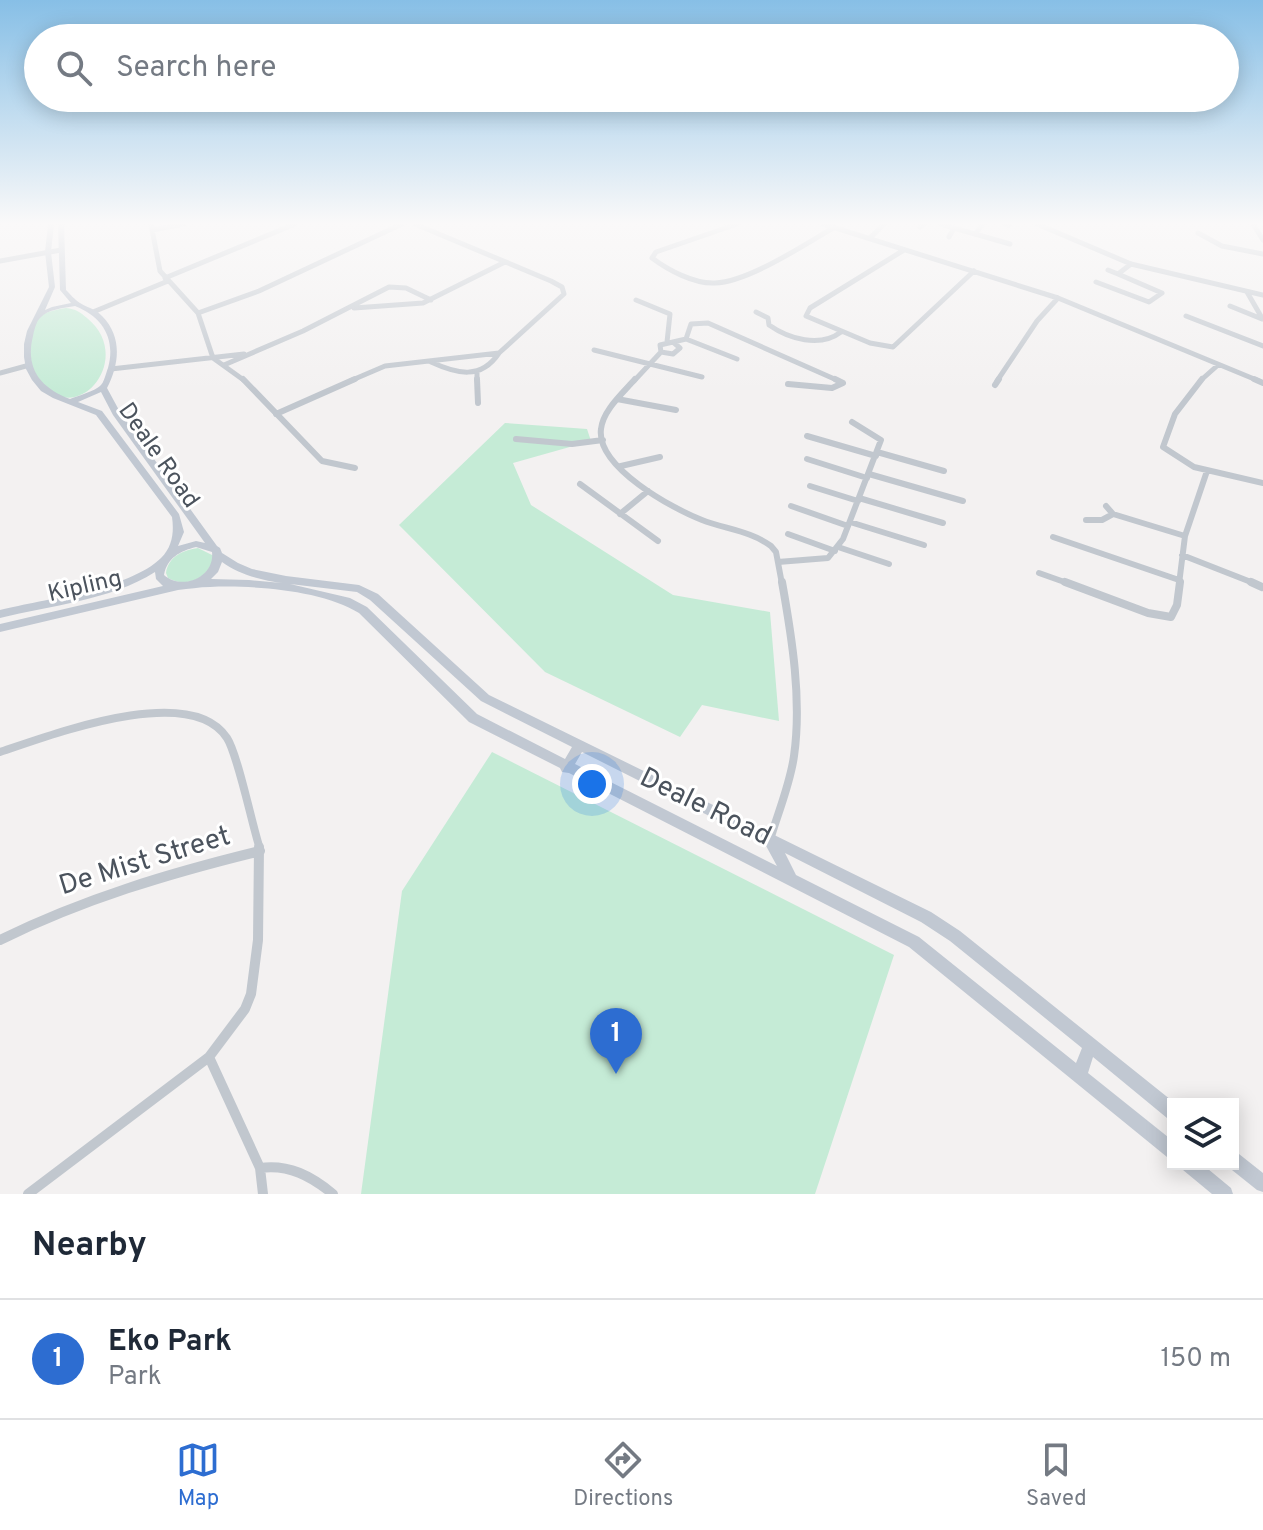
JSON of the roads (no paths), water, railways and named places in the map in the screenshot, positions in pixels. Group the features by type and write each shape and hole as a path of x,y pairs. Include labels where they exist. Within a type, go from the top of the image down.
{"street":[{"path":"0,373 26,366 27,341 52,287 51,280"},
{"path":"62,280 63,290 76,304 93,312 166,280 198,313 202,347 322,461 340,468 355,468"},
{"path":"198,313 283,280"},
{"path":"348,308 411,305 431,300 470,280"},
{"path":"429,362 454,372 477,373 489,368 499,353 556,304 565,290 543,280"},
{"path":"702,280 720,283 727,280"},
{"path":"857,280 805,313 816,322 880,346 896,346 965,280"},
{"path":"1001,280 1058,298 1263,383"},
{"path":"1096,282 1149,302 1162,293 1131,280"},
{"path":"1196,280 1263,295"},
{"path":"224,365 393,286 431,300"},
{"path":"1247,292 1263,319"},
{"path":"995,385 1037,321 1058,298"},
{"path":"636,300 670,314 670,342"},
{"path":"39,315 76,304"},
{"path":"1255,308 1230,306 1263,319"},
{"name":"Deale Road","path":"70,402 103,388 111,369 113,337 93,312"},
{"path":"756,312 768,318 769,325 775,329 823,343 831,342 841,332"},
{"path":"1186,316 1263,346"},
{"path":"686,339 691,324 708,323 843,383 832,388 788,384"},
{"path":"661,352 660,345 686,339 737,359"},
{"path":"670,342 679,346 679,351 661,352 617,399 601,426 603,440 621,466 648,491 692,516 758,538 772,546 778,562 794,688 795,738 788,780 770,840 758,857 740,855"},
{"path":"188,359 202,347"},
{"path":"594,350 648,366 702,377"},
{"path":"276,414 377,369 499,353"},
{"path":"111,369 212,355 250,354"},
{"path":"1218,365 1188,395 1162,441 1171,455 1207,471 1263,483"},
{"name":"Deale Road","path":"26,366 53,395 99,413 176,516 179,532 166,558"},
{"path":"477,373 478,403"},
{"name":"Deale Road","path":"103,388 116,413 216,551 242,570 359,589 374,597 469,687 579,746 926,917 955,936 1167,1107"},
{"path":"617,399 676,410"},
{"path":"778,562 821,560 837,549 877,454 880,437 852,422"},
{"path":"807,436 944,471"},
{"path":"516,439 572,444 603,440"},
{"path":"621,466 660,457"},
{"path":"807,459 963,501"},
{"path":"1039,573 1165,617 1175,613 1185,536 1207,471"},
{"path":"580,484 600,504 641,526 658,541"},
{"path":"810,486 943,523"},
{"path":"620,514 648,491"},
{"path":"791,506 924,545"},
{"path":"1106,506 1113,514 1185,536"},
{"path":"1086,520 1102,520 1113,514"},
{"path":"788,534 889,564"},
{"path":"1053,537 1179,580"},
{"name":"Kipling","path":"0,614 116,587 136,579 186,546 216,551"},
{"path":"166,558 159,576 162,582 183,586 208,576 216,551"},
{"path":"1182,555 1262,587"},
{"name":"Deale Road","path":"183,586 216,581 350,602 363,610 473,718 566,768 914,942 1167,1146"},
{"name":"Kipling","path":"0,628 183,586"},
{"path":"0,752 118,719 154,713 193,713 217,724 227,738 260,851 259,916 251,994 234,1028 209,1057 28,1194"},
{"path":"566,768 579,746"},
{"path":"770,840 785,872 797,882"},
{"name":"De Mist Street","path":"0,940 61,909 93,897 260,851"},
{"path":"1080,1075 1090,1045"},
{"path":"209,1057 260,1168 263,1194"},
{"path":"1239,1165 1263,1184"},
{"path":"260,1168 289,1168 310,1177 333,1194"},
{"path":"1196,1170 1225,1194"}],"place":[{"name":"Eko Park","path":"616,1074"}]}
